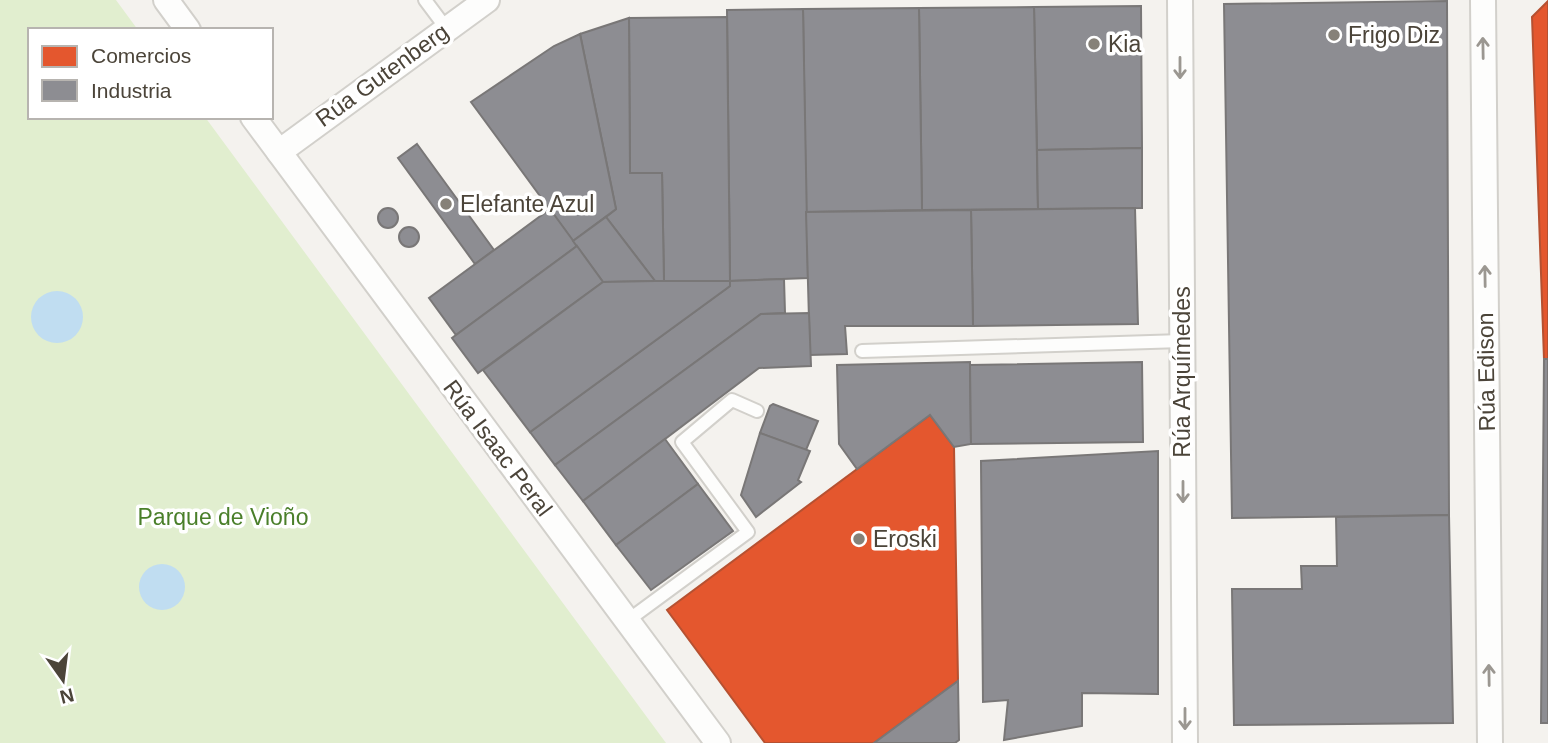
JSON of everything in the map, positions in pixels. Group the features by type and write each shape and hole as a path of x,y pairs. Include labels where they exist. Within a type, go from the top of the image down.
{"street":[{"path":"166,0 187,28"},
{"name":"Rúa Gutenberg","path":"279,152 487,0"},
{"name":"Rúa Arquímedes","path":"1180,0 1185,743"},
{"name":"Rúa Edison","path":"1483,0 1490,743"},
{"name":"Rúa Isaac Peral","path":"254,119 718,743"}],"lane":[{"path":"425,0 446,28"},
{"path":"862,351 1182,341"},
{"path":"627,621 748,532 682,442 732,400 757,411"}],"green space":[{"name":"Parque de Vioño","path":"0,0 116,0 137,28 28,28 28,119 206,119 666,743 0,743"}],"water":[{"path":"57,291 67,293 75,299 81,307 81,327 75,335 67,341 57,343 47,341 39,335 33,327 31,317 33,307 39,299 47,293"},
{"path":"162,564 178,571 185,587 178,603 162,610 146,603 139,587 146,571"}],"building: Comercios":[{"path":"1548,1 1548,359 1544,359 1532,17"},
{"name":"Eroski","path":"930,415 954,447 958,681 874,743 765,743 667,610"}],"building: Industria":[{"path":"1447,1 1449,515 1232,518 1224,4"},
{"path":"1141,6 1142,148 1037,150 1034,7"},
{"path":"1034,7 1038,209 922,210 919,8"},
{"path":"919,8 922,210 806,212 803,9"},
{"path":"803,9 808,278 730,281 727,10"},
{"path":"727,17 730,281 664,281 662,173 630,173 629,18"},
{"path":"629,18 630,173 662,173 664,281 655,281 606,217 616,209 580,34"},
{"path":"580,34 616,209 573,241 471,102 554,46"},
{"name":"Elefante Azul","path":"417,144 494,250 475,264 398,158"},
{"path":"1142,148 1142,208 1038,209 1037,150"},
{"path":"388,208 395,211 398,218 395,225 388,228 381,225 378,218 381,211"},
{"path":"1135,208 1138,324 973,326 971,210"},
{"path":"550,209 577,246 456,335 429,298"},
{"path":"971,210 973,326 845,326 847,354 810,355 806,212"},
{"path":"606,217 655,281 603,282 573,241"},
{"path":"409,227 416,230 419,237 416,244 409,247 402,244 399,237 402,230"},
{"path":"577,246 603,282 478,373 452,338"},
{"path":"784,279 785,313 761,314 555,465 530,432 730,286 730,281"},
{"path":"730,281 730,286 530,432 483,370 603,282"},
{"path":"809,313 811,366 759,368 583,501 555,465 761,314"},
{"path":"1544,359 1548,359 1548,723 1541,723"},
{"path":"970,362 971,444 954,447 930,415 857,469 839,444 837,365"},
{"path":"1142,362 1143,442 971,444 970,365"},
{"path":"773,404 818,421 806,450 760,433"},
{"path":"760,433 810,451 798,480 801,482 756,517 741,495"},
{"path":"665,439 698,484 616,545 583,501"},
{"path":"1158,451 1158,694 1082,693 1082,726 1004,740 1008,700 983,702 981,461"},
{"path":"698,484 733,531 651,590 616,545"},
{"path":"1449,515 1453,723 1234,725 1232,589 1302,589 1301,566 1337,566 1336,517"},
{"path":"958,681 959,740 955,743 874,743"}],"place":[{"name":"Frigo Diz","path":"1334,35"},
{"name":"Kia","path":"1094,44"},
{"name":"Elefante Azul","path":"446,204"},
{"name":"Eroski","path":"859,539"}]}
